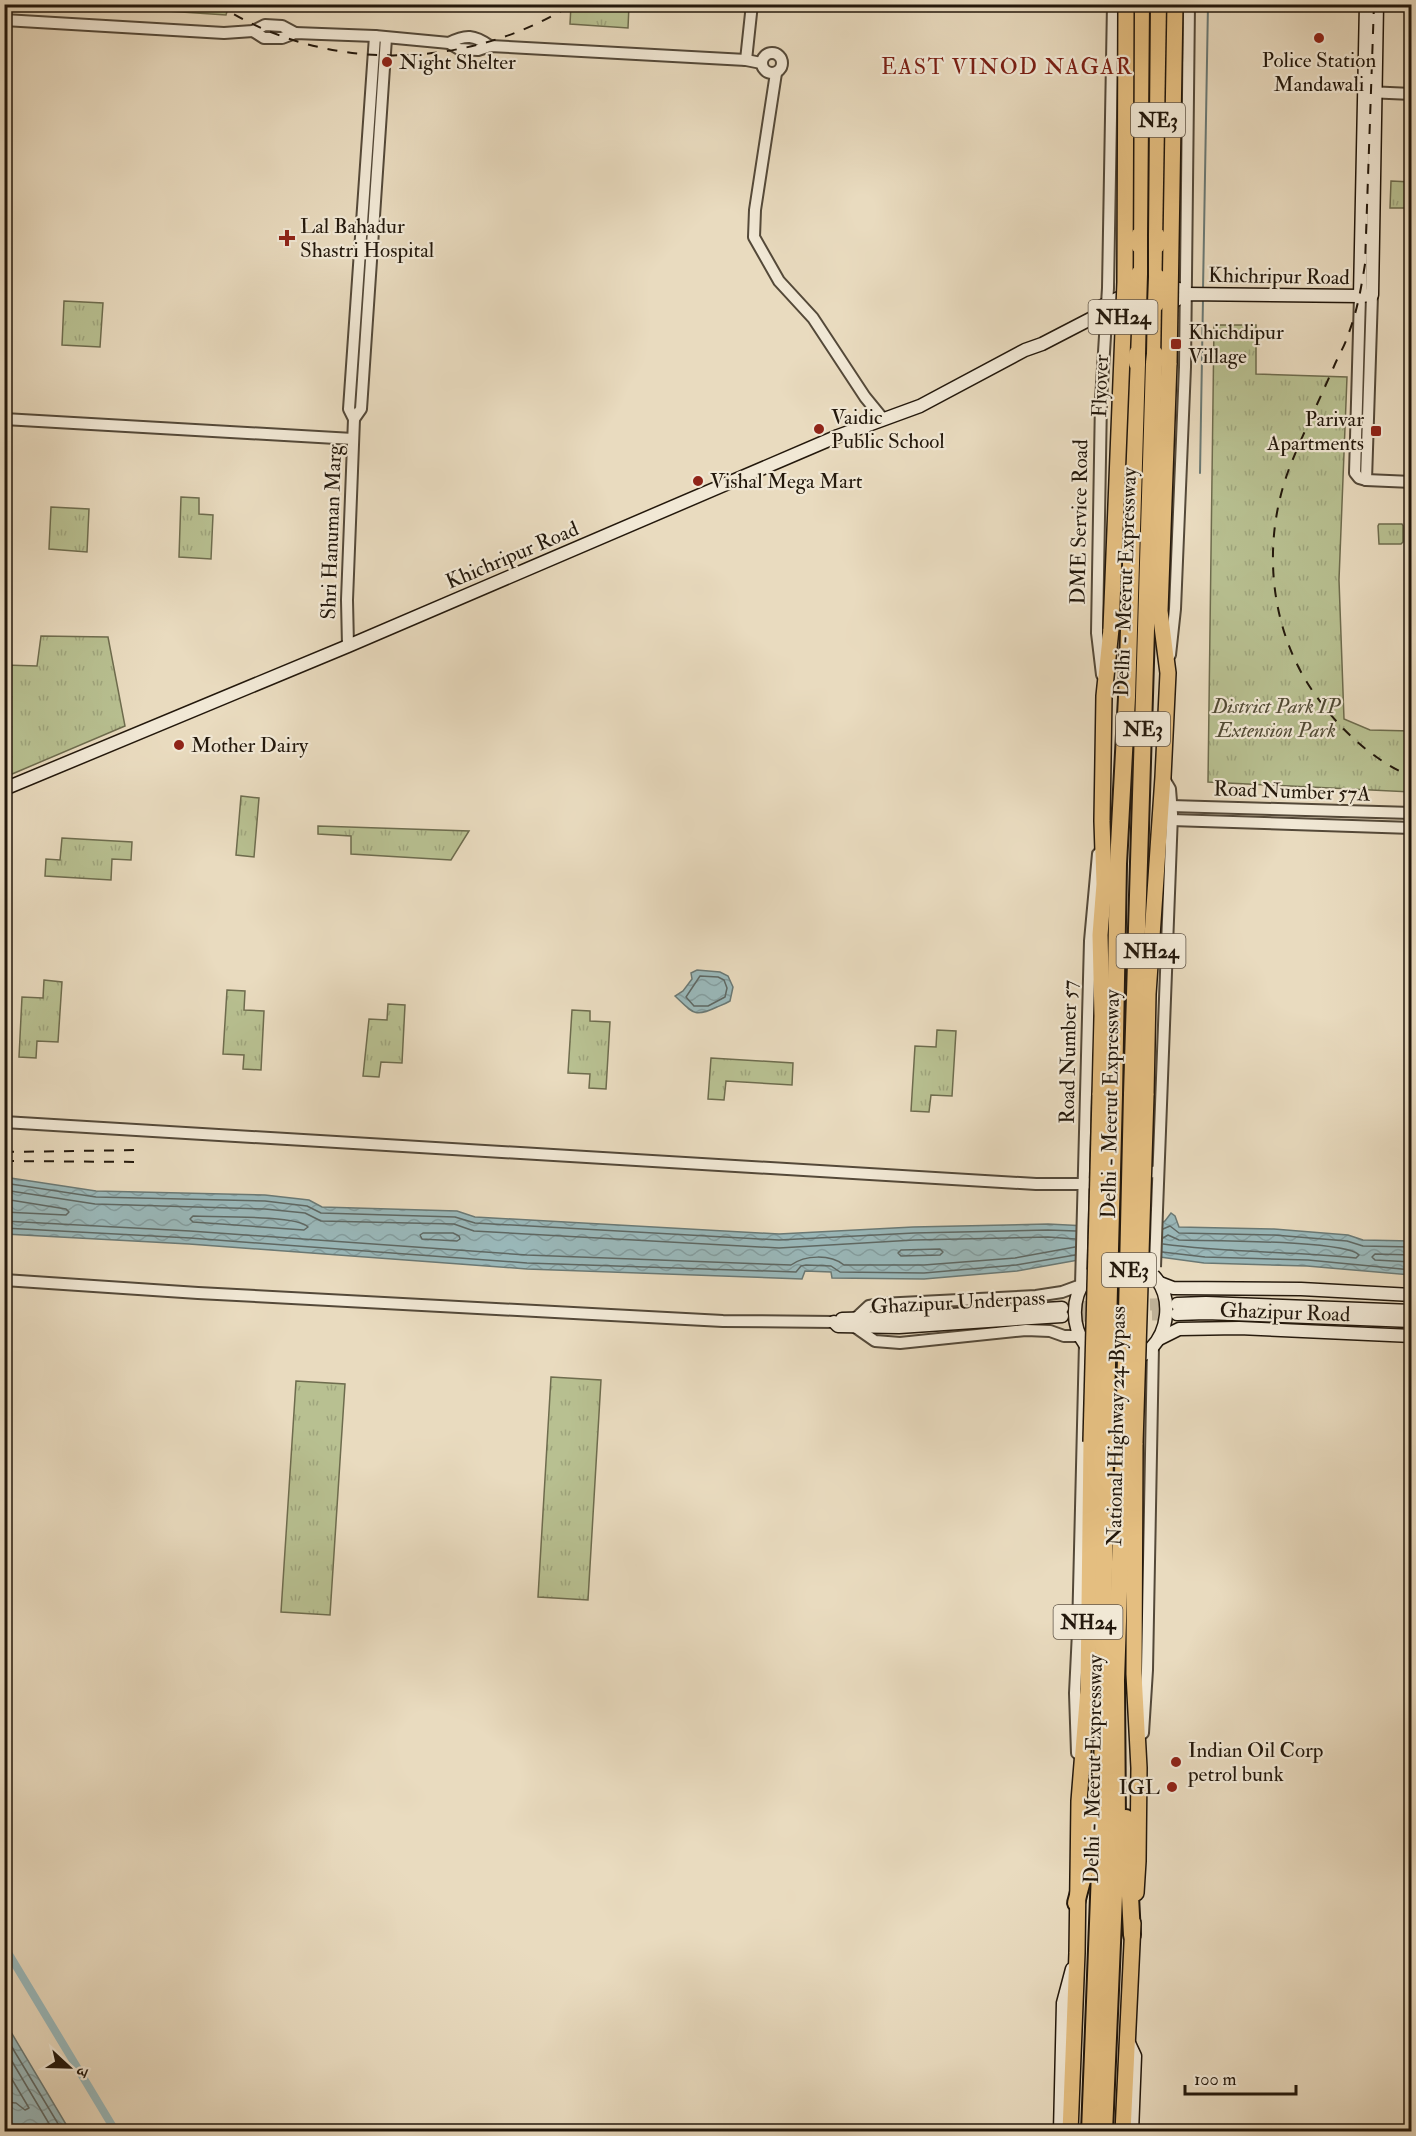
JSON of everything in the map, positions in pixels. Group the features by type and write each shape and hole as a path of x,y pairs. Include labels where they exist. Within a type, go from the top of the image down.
{"highway":[{"name":"Flyover","path":"1107,1095 1101,1016 1100,935 1104,884 1102,821 1104,696 1111,629 1125,282 1126,4"},
{"name":"Delhi - Meerut Expressway","path":"1104,2132 1117,1825 1098,1442 1107,1095 1127,697 1139,274 1141,4"},
{"name":"Delhi - Meerut Expressway","path":"1090,2132 1109,1681 1129,1444 1157,277 1159,4"},
{"name":"NH24","path":"1168,673 1160,611 1172,306 1175,4"},
{"path":"1163,777 1168,673"},
{"name":"NH24","path":"1139,1095 1163,777"},
{"name":"National Highway 24 Bypass","path":"1076,1903 1079,1801 1088,1689 1098,1442"},
{"name":"National Highway 24 Bypass","path":"1123,2132 1132,1935 1138,1861 1139,1768 1134,1674 1129,1444"},
{"path":"1070,2132 1077,1953 1076,1903 1087,1862 1109,1681"},
{"path":"1109,1681 1132,1935"}],"main road":[{"path":"1366,4 1370,93"},
{"path":"1366,296 1370,93 1377,4"},
{"name":"Khichripur Road","path":"4,789 348,646 838,436 920,406 1030,348 1042,345 1107,308 1176,300 1186,294 1366,296"},
{"path":"1111,1262 1140,1264 1157,1275 1164,1295 1166,1317 1156,1342 1136,1358 1116,1362 1097,1356 1088,1350 1076,1326 1075,1310 1081,1285 1093,1270 1111,1262"},
{"name":"Ghazipur Road","path":"1157,1275 1173,1288 1301,1289 1412,1295"},
{"path":"1412,1311 1206,1303 1177,1309 1206,1313 1412,1322"},
{"name":"Ghazipur Underpass","path":"834,1322 838,1326 855,1323 899,1327 1062,1312"},
{"name":"Ghazipur Road","path":"1156,1342 1179,1329 1239,1328 1412,1336"},
{"path":"1060,2132 1063,2003 1077,1953"},
{"path":"1127,2039 1135,2056 1132,2132"}],"street":[{"path":"746,60 752,4"},
{"name":"DME Service Road","path":"1104,696 1097,633 1103,366 1109,236 1113,4"},
{"path":"1168,673 1175,609 1185,367 1189,4"},
{"path":"4,20 224,33 253,31 265,25 282,26 295,33 449,43 460,37 477,37 490,45 746,60 761,63"},
{"name":"Shri Hanuman Marg","path":"348,646 347,600 354,419 349,409 380,37"},
{"path":"776,73 768,73 762,68 761,63 764,56 776,54 782,63 776,73 755,210 754,237 779,281 813,318 865,397 884,419"},
{"path":"1370,93 1412,94"},
{"path":"1109,236 1119,240 1177,241 1186,237"},
{"path":"1366,296 1354,466 1357,476 1365,480 1412,482"},
{"path":"1103,366 1116,358 1127,358 1175,359 1185,367"},
{"path":"4,419 353,440"},
{"path":"1157,1275 1156,1210 1171,820 1170,789 1163,777"},
{"name":"Road Number 57A","path":"1171,806 1412,813"},
{"name":"Road Number 57A","path":"1171,820 1412,828"},
{"name":"Road Number 57","path":"1081,1285 1090,941 1102,821"},
{"path":"4,1122 1035,1184 1084,1184 1158,1171"},
{"path":"4,1280 723,1321 834,1322"},
{"path":"1079,1801 1075,1693 1083,1340 1050,1331 1026,1330 900,1343 875,1341 855,1323 869,1306 1036,1296 1062,1292 1081,1285"},
{"path":"1139,1768 1147,1670 1156,1342"}],"green space":[{"path":"106,4 229,5 226,15 106,7"},
{"path":"571,5 629,5 628,28 570,24"},
{"path":"1391,181 1411,182 1411,208 1390,208"},
{"path":"64,301 103,303 100,347 62,345"},
{"name":"District Park IP Extension Park","path":"1214,325 1256,325 1256,374 1347,377 1339,580 1344,719 1370,730 1411,731 1411,792 1208,782"},
{"path":"181,497 199,498 199,514 213,515 211,559 179,557"},
{"path":"51,507 89,509 87,552 49,549"},
{"path":"1379,524 1402,524 1403,542 1401,544 1379,544"},
{"path":"41,636 108,637 125,726 5,777 5,665 37,666"},
{"path":"241,796 259,798 254,857 236,855"},
{"path":"318,826 469,831 451,860 351,854 351,836 318,834"},
{"path":"62,838 132,842 131,860 112,859 111,880 45,876 46,859 60,860"},
{"path":"44,980 62,982 58,1042 37,1041 36,1058 19,1057 22,997 43,998"},
{"path":"227,990 245,991 244,1010 264,1011 261,1070 243,1069 244,1055 223,1054"},
{"path":"388,1004 405,1005 402,1063 381,1062 379,1077 363,1076 369,1019 387,1020"},
{"path":"572,1010 590,1011 590,1021 610,1022 606,1089 589,1088 590,1074 568,1073"},
{"path":"937,1030 956,1031 952,1096 931,1095 929,1112 911,1111 915,1046 936,1047"},
{"path":"711,1058 793,1063 792,1085 726,1081 724,1100 708,1099"},
{"path":"551,1377 601,1380 588,1600 538,1597"},
{"path":"296,1381 345,1384 330,1615 281,1612"}],"water":[{"path":"697,970 720,972 728,976 733,987 730,1001 698,1013 690,1010 675,996 683,991 692,979 691,973"},
{"path":"4,1177 96,1191 265,1195 309,1200 322,1207 457,1211 475,1217 779,1234 913,1227 1048,1224 1154,1227 1165,1221 1171,1213 1175,1216 1179,1227 1274,1229 1348,1235 1363,1240 1411,1241 1411,1275 1307,1266 1204,1263 1123,1252 1017,1271 924,1279 832,1278 831,1272 805,1271 802,1279 527,1269 189,1244 5,1234"},
{"path":"4,2022 70,2131 11,2131 5,2120"}],"waterway":[{"path":"1203,290 1208,4"},
{"path":"1200,473 1203,299"},
{"path":"4,1946 116,2132"}],"tunnel":[{"path":"1132,1305 1175,1304"},
{"path":"1062,1308 1103,1306"},
{"path":"1062,1316 1175,1314"}],"railway":[{"path":"217,4 259,27 303,43 348,52 395,55 442,52 487,42 531,26 573,4"},
{"path":"1374,4 1365,264 1362,282 1347,339 1294,456 1281,495 1275,523 1274,578 1284,633 1308,684 1340,726 1366,750 1412,777"},
{"path":"4,1152 142,1150"},
{"path":"4,1161 143,1162"}],"place":[{"name":"Police Station Mandawali","path":"1319,38"},
{"name":"Night Shelter","path":"387,62"},
{"name":"Lal Bahadur Shastri Hospital","path":"287,238"},
{"name":"Khichdipur Village","path":"1176,344"},
{"name":"Vaidic Public School","path":"819,429"},
{"name":"Parivar Apartments","path":"1376,431"},
{"name":"Vishal Mega Mart","path":"698,481"},
{"name":"Mother Dairy","path":"179,745"},
{"name":"Indian Oil Corp petrol bunk","path":"1176,1762"},
{"name":"IGL","path":"1172,1787"}],"district":[{"name":"EAST VINOD NAGAR","path":"1007,66"}]}
